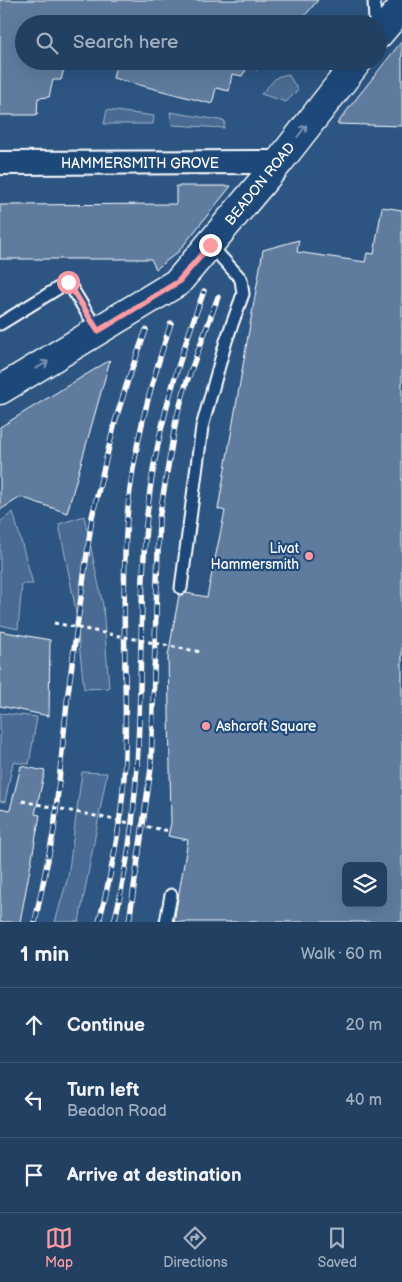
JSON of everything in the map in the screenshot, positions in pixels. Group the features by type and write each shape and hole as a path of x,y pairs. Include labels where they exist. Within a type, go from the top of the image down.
{"main road":[{"path":"387,24 402,7"},
{"name":"BEADON ROAD","path":"0,390 178,282 279,162 351,70"}],"street":[{"name":"HAMMERSMITH GROVE","path":"0,163 279,162"}],"lane":[{"path":"374,0 375,15"},
{"path":"180,588 202,427 226,341 243,294 241,279 210,245"},
{"path":"0,324 68,282 98,331"},
{"path":"166,922 171,895"}],"path":[{"path":"54,623 200,652"},
{"path":"22,802 169,831"}],"shaded area":[{"path":"288,74 298,90 286,102 261,94 277,77"},
{"path":"107,110 154,116 153,124 104,124"},
{"path":"170,112 225,121 224,128 172,125"},
{"path":"13,512 33,584 22,584 18,629 0,625 0,522"},
{"path":"84,516 103,605 109,688 84,689 75,606 59,524"},
{"path":"0,713 37,717 29,764 13,762 5,802 0,801"},
{"path":"82,772 107,773 79,922 55,922 68,877"}],"building":[{"path":"0,0 318,0 306,15 15,15 15,70 64,70 61,80 53,80 49,97 38,98 37,115 0,115"},
{"path":"402,41 402,126 337,124 379,70 387,70 387,60"},
{"path":"115,70 246,70 242,76 232,74 229,91 216,88 212,104 113,78"},
{"path":"176,186 231,186 178,252 156,269 151,259 0,259 0,205 176,204"},
{"name":"Livat Hammersmith","path":"382,207 402,210 402,922 174,922 188,840 168,836 171,823 168,656 179,595 186,593 207,597 225,511 218,509 263,250 299,240 297,252 365,262 367,253 374,254"},
{"path":"110,360 67,513 21,497 0,510 0,427"},
{"path":"0,631 50,640 49,716 0,706"},
{"path":"21,766 45,771 35,814 40,815 20,922 0,922 0,808 10,810"}],"railway":[{"path":"114,922 120,898 133,818 139,735 143,568 149,495 167,407 204,291"},
{"path":"129,922 151,768 159,519 176,420 186,384 218,297"},
{"path":"99,922 117,839 124,775 124,578 129,494 143,420 171,323"},
{"path":"35,922 54,830 68,693 92,517 115,422 146,330"}],"place":[{"name":"Livat Hammersmith","path":"309,556"},
{"name":"Ashcroft Square","path":"206,726"}],"route":[{"path":"68,282 98,331 178,282 210,245"}]}
